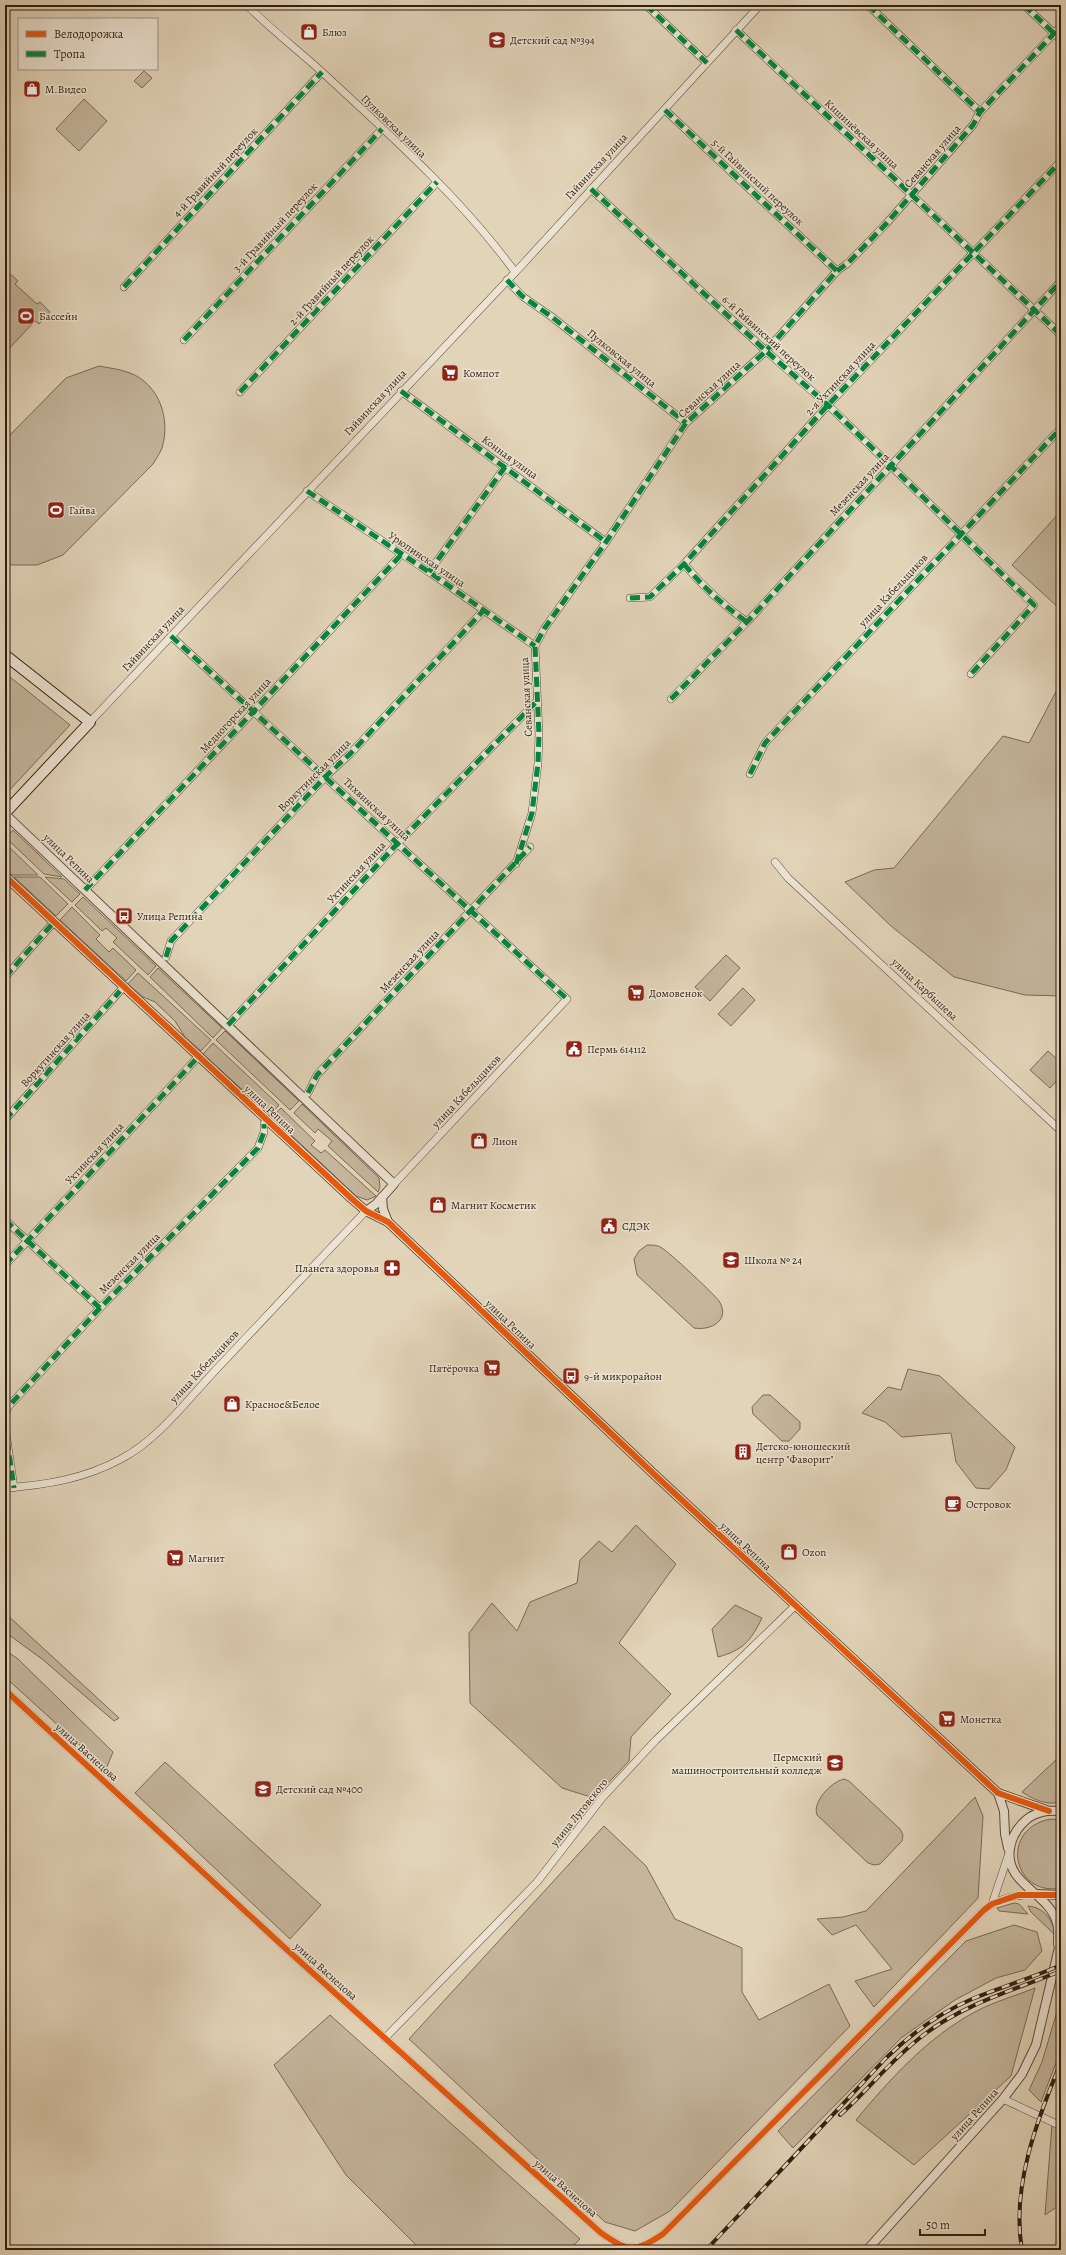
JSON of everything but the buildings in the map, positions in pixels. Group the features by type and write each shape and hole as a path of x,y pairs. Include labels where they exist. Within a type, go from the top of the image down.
{"main road":[{"path":"5,655 90,722"},
{"name":"Гайвинская улица","path":"5,814 90,722"}],"street":[{"name":"Пулковская улица","path":"248,5 322,72 438,182 493,242 515,272"},
{"path":"646,5 707,63"},
{"name":"Гайвинская улица","path":"90,722 515,272 760,5"},
{"path":"868,5 980,112"},
{"path":"1024,5 1061,40"},
{"name":"Севанская улица","path":"516,864 532,813 535,791 539,734 534,646 544,629 606,542 686,423 766,351 837,271 848,263 912,195 973,125 980,112 1061,26"},
{"name":"Кишинёвская улица","path":"736,30 1061,335"},
{"name":"4-й Гравийный переулок","path":"124,287 322,72"},
{"name":"5-й Гайвинский переулок","path":"665,110 837,271"},
{"name":"3-й Гравийный переулок","path":"184,340 382,129"},
{"name":"2-я Ухтинская улица","path":"630,598 650,597 684,564 828,405 1061,161"},
{"name":"2-й Гравийный переулок","path":"240,392 438,182"},
{"name":"6-й Гайвинский переулок","path":"591,189 766,351 828,405 1034,605 971,674"},
{"name":"Пулковская улица","path":"507,280 522,296 552,316 686,423"},
{"name":"Мезенская улица","path":"671,699 747,622 1061,281"},
{"name":"Конная улица","path":"401,391 606,542"},
{"name":"улица Кабельщиков","path":"750,774 765,744 961,533 1061,428"},
{"path":"429,572 505,467"},
{"name":"Урюпинская улица","path":"307,491 401,555 429,572 534,646"},
{"name":"Медногорская улица","path":"85,890 401,555"},
{"path":"684,564 702,586 725,607 747,622"},
{"name":"Воркутинская улица","path":"166,957 171,941 326,776 350,754 482,610"},
{"name":"Тихвинская улица","path":"171,636 326,776 471,912 567,999"},
{"name":"Ухтинская улица","path":"228,1025 398,843 536,702"},
{"name":"улица Репина","path":"5,814 394,1184"},
{"name":"Мезенская улица","path":"308,1093 317,1075 516,864 530,847"},
{"name":"улица Карбышева","path":"775,862 788,878 1061,1131"},
{"name":"улица Репина","path":"5,876 366,1210 388,1222 657,1477 998,1793"},
{"path":"5,977 54,922"},
{"name":"Воркутинская улица","path":"5,1120 120,991"},
{"name":"улица Кабельщиков","path":"5,1488 46,1485 85,1474 122,1459 142,1445 191,1397 366,1210 382,1197 567,999"},
{"name":"Ухтинская улица","path":"5,1265 199,1056"},
{"name":"Мезенская улица","path":"5,1416 8,1407 100,1308 258,1148 264,1132 264,1124"},
{"path":"382,1197 383,1209 388,1222"},
{"path":"5,1220 100,1308"},
{"path":"5,1426 14,1488"},
{"name":"улица Луговского","path":"385,2038 537,1882 602,1798 656,1740 796,1605"},
{"name":"улица Васнецова","path":"5,1690 285,1948 600,2233 622,2247 643,2247 663,2234 869,2024 992,1904"},
{"path":"998,1793 1057,1811"},
{"path":"998,1793 1004,1811 1005,1834 1012,1868 1019,1880 1037,1894 1058,1923 1058,1948"},
{"path":"992,1904 1009,1853 1012,1839 1018,1827 1029,1817 1057,1811"},
{"path":"992,1904 1018,1895 1061,1895"},
{"path":"1058,1948 1061,1939"},
{"name":"улица Репина","path":"867,2250 1003,2100 1022,2074 1036,2045 1058,1948"},
{"path":"1003,2100 1061,2126"}],"shaded area":[{"path":"144,71 152,78 142,88 134,81"},
{"path":"84,99 107,121 79,151 56,129"},
{"name":"Бассейн","path":"8,272 18,281 15,284 37,304 40,302 50,312 39,324 35,321 5,353 5,275"},
{"name":"Гайва","path":"99,366 130,373 140,378 155,394 160,404 165,426 162,448 153,464 63,555 37,565 11,565 5,561 5,440 66,378"},
{"path":"1061,511 1061,610 1012,565"},
{"path":"5,673 70,725 5,795"},
{"path":"1061,682 1061,996 1025,995 954,977 891,926 845,882 874,870 894,868 1003,736 1029,743"},
{"path":"13,830 62,877 44,874 6,838"},
{"path":"5,843 38,875 12,875 5,868"},
{"path":"14,877 40,877 68,904 56,916"},
{"path":"45,877 64,879 80,894 72,902"},
{"path":"83,897 156,966 148,975 113,942 117,938 106,928 102,931 75,905"},
{"path":"72,907 100,935 96,939 109,952 113,948 136,970 126,981 60,920"},
{"path":"726,955 740,968 710,1001 695,987"},
{"path":"158,968 222,1028 213,1038 150,977"},
{"path":"138,973 211,1040 201,1051 185,1037 175,1021 155,1002 143,997 128,984"},
{"path":"743,988 755,1000 731,1026 718,1014"},
{"path":"225,1031 299,1101 290,1110 216,1040"},
{"path":"213,1043 279,1105 270,1115 203,1054"},
{"path":"1048,1051 1061,1063 1061,1076 1050,1088 1030,1070"},
{"path":"302,1104 379,1178 380,1187 378,1192 328,1146 332,1141 318,1129 315,1133 294,1113"},
{"path":"281,1108 315,1141 311,1145 321,1153 325,1150 376,1196 367,1200 356,1196 272,1117"},
{"path":"647,1245 659,1246 666,1251 719,1301 723,1314 717,1323 707,1328 694,1328 637,1275 634,1259 639,1251"},
{"path":"908,1369 940,1376 1015,1447 1006,1470 989,1489 976,1488 956,1462 951,1433 902,1437 885,1422 862,1413 888,1387 901,1390"},
{"path":"763,1395 770,1395 800,1422 800,1429 789,1441 782,1441 753,1414 752,1407"},
{"path":"636,1525 676,1564 619,1643 671,1694 631,1737 629,1761 594,1798 562,1788 470,1703 469,1633 492,1603 517,1631 530,1602 577,1583 580,1560 599,1541 612,1552"},
{"path":"735,1605 762,1618 754,1633 745,1644 734,1651 718,1657 712,1629"},
{"path":"5,1613 119,1718 114,1721 42,1659 5,1632"},
{"path":"5,1650 18,1659 113,1752 106,1769 5,1677"},
{"path":"1061,1755 1061,1801 1056,1803 1046,1803 1036,1800 1022,1792"},
{"path":"165,1762 321,1905 290,1939 135,1793"},
{"path":"844,1779 849,1781 900,1829 903,1835 902,1841 880,1864 874,1865 868,1863 817,1815 817,1804 824,1793 828,1788"},
{"path":"975,1797 983,1816 978,1898 874,2007 855,1981 892,1969 856,1925 832,1935 817,1919 843,1917 866,1911"},
{"path":"1051,1819 1061,1820 1061,1888 1044,1888 1031,1882 1023,1872 1018,1860 1018,1847 1024,1835 1034,1825"},
{"path":"604,1826 646,1866 675,1919 742,1948 742,1992 759,2020 829,1984 850,2026 670,2211 635,2231 605,2222 409,2039"},
{"path":"1014,1903 1019,1904 1028,1914 999,1911 997,1908"},
{"path":"1028,1906 1038,1909 1047,1915 1054,1929 1055,1935 1031,1912"},
{"path":"1014,1925 1037,1932 1042,1951 1025,1970 996,1978 955,2000 901,2038 793,2148 778,2131 966,1941"},
{"path":"1035,1988 1011,2076 914,2165 856,2120 896,2075 942,2033 982,2008"},
{"path":"1061,1998 1061,2050 1041,2102 1029,2090 1042,2062"},
{"path":"330,2015 580,2239 569,2250 421,2250 346,2175 274,2065"},
{"path":"1052,2124 1061,2128 1061,2204 1045,2215"}],"railway":[{"path":"706,2250 886,2058 905,2041 937,2017 972,1999 1061,1965"},
{"path":"840,2115 900,2055 921,2037 937,2026 953,2016 988,1999 1061,1971"},
{"path":"1022,2250 1020,2202 1023,2178 1035,2130 1061,2062"}],"marked path":[{"path":"646,5 707,63"},
{"path":"868,5 980,112"},
{"path":"1024,5 1061,40"},
{"path":"516,864 532,813 538,763 539,734 535,646 544,629 606,542 686,423 766,351 837,271 848,263 885,225 973,125 980,112 1061,26"},
{"path":"736,30 1061,335"},
{"path":"124,287 322,72"},
{"path":"665,110 837,271"},
{"path":"184,340 382,129"},
{"path":"630,598 650,597 684,564 828,405 1061,161"},
{"path":"240,392 437,182"},
{"path":"591,189 766,351 828,405 1034,605 971,674"},
{"path":"507,280 522,296 552,317 686,423"},
{"path":"671,699 747,622 1061,281"},
{"path":"401,391 606,542"},
{"path":"750,774 765,743 1061,428"},
{"path":"429,572 505,467"},
{"path":"307,491 429,572 535,646"},
{"path":"85,890 401,555"},
{"path":"684,564 714,595 747,622"},
{"path":"166,957 171,941 326,776 350,754 483,611"},
{"path":"171,636 567,999"},
{"path":"228,1025 398,843 536,702"},
{"path":"308,1093 317,1075 530,847"},
{"path":"5,977 54,922"},
{"path":"5,1120 120,991"},
{"path":"5,1265 199,1056"},
{"path":"5,1416 8,1407 100,1308 258,1148 264,1132 264,1124"},
{"path":"5,1220 100,1308"},
{"path":"5,1426 14,1488"}],"cycle path":[{"path":"5,876 352,1199 366,1211 388,1222 657,1477 998,1793 1049,1811"},
{"path":"5,1690 285,1948 601,2233 625,2247 632,2248 645,2245 663,2234 984,1910 992,1904 1018,1895 1061,1895"}],"place":[{"name":"Блюз","path":"309,32"},
{"name":"Детский сад №394","path":"497,40"},
{"name":"М.Видео","path":"32,89"},
{"name":"Бассейн","path":"26,316"},
{"name":"Компот","path":"450,373"},
{"name":"Гайва","path":"56,510"},
{"name":"Улица Репина","path":"124,916"},
{"name":"Домовенок","path":"636,993"},
{"name":"Пермь 614112","path":"574,1049"},
{"name":"Лион","path":"479,1141"},
{"name":"Магнит Косметик","path":"438,1205"},
{"name":"СДЭК","path":"609,1226"},
{"name":"Школа № 24","path":"731,1260"},
{"name":"Планета здоровья","path":"392,1268"},
{"name":"Пятёрочка","path":"492,1368"},
{"name":"9-й микрорайон","path":"571,1376"},
{"name":"Красное&Белое","path":"232,1404"},
{"name":"Детско-юношеский центр \"Фаворит\"","path":"743,1452"},
{"name":"Островок","path":"953,1504"},
{"name":"Ozon","path":"789,1552"},
{"name":"Магнит","path":"175,1558"},
{"name":"Монетка","path":"947,1719"},
{"name":"Пермский машиностроительный колледж","path":"835,1763"},
{"name":"Детский сад №400","path":"263,1789"}]}
